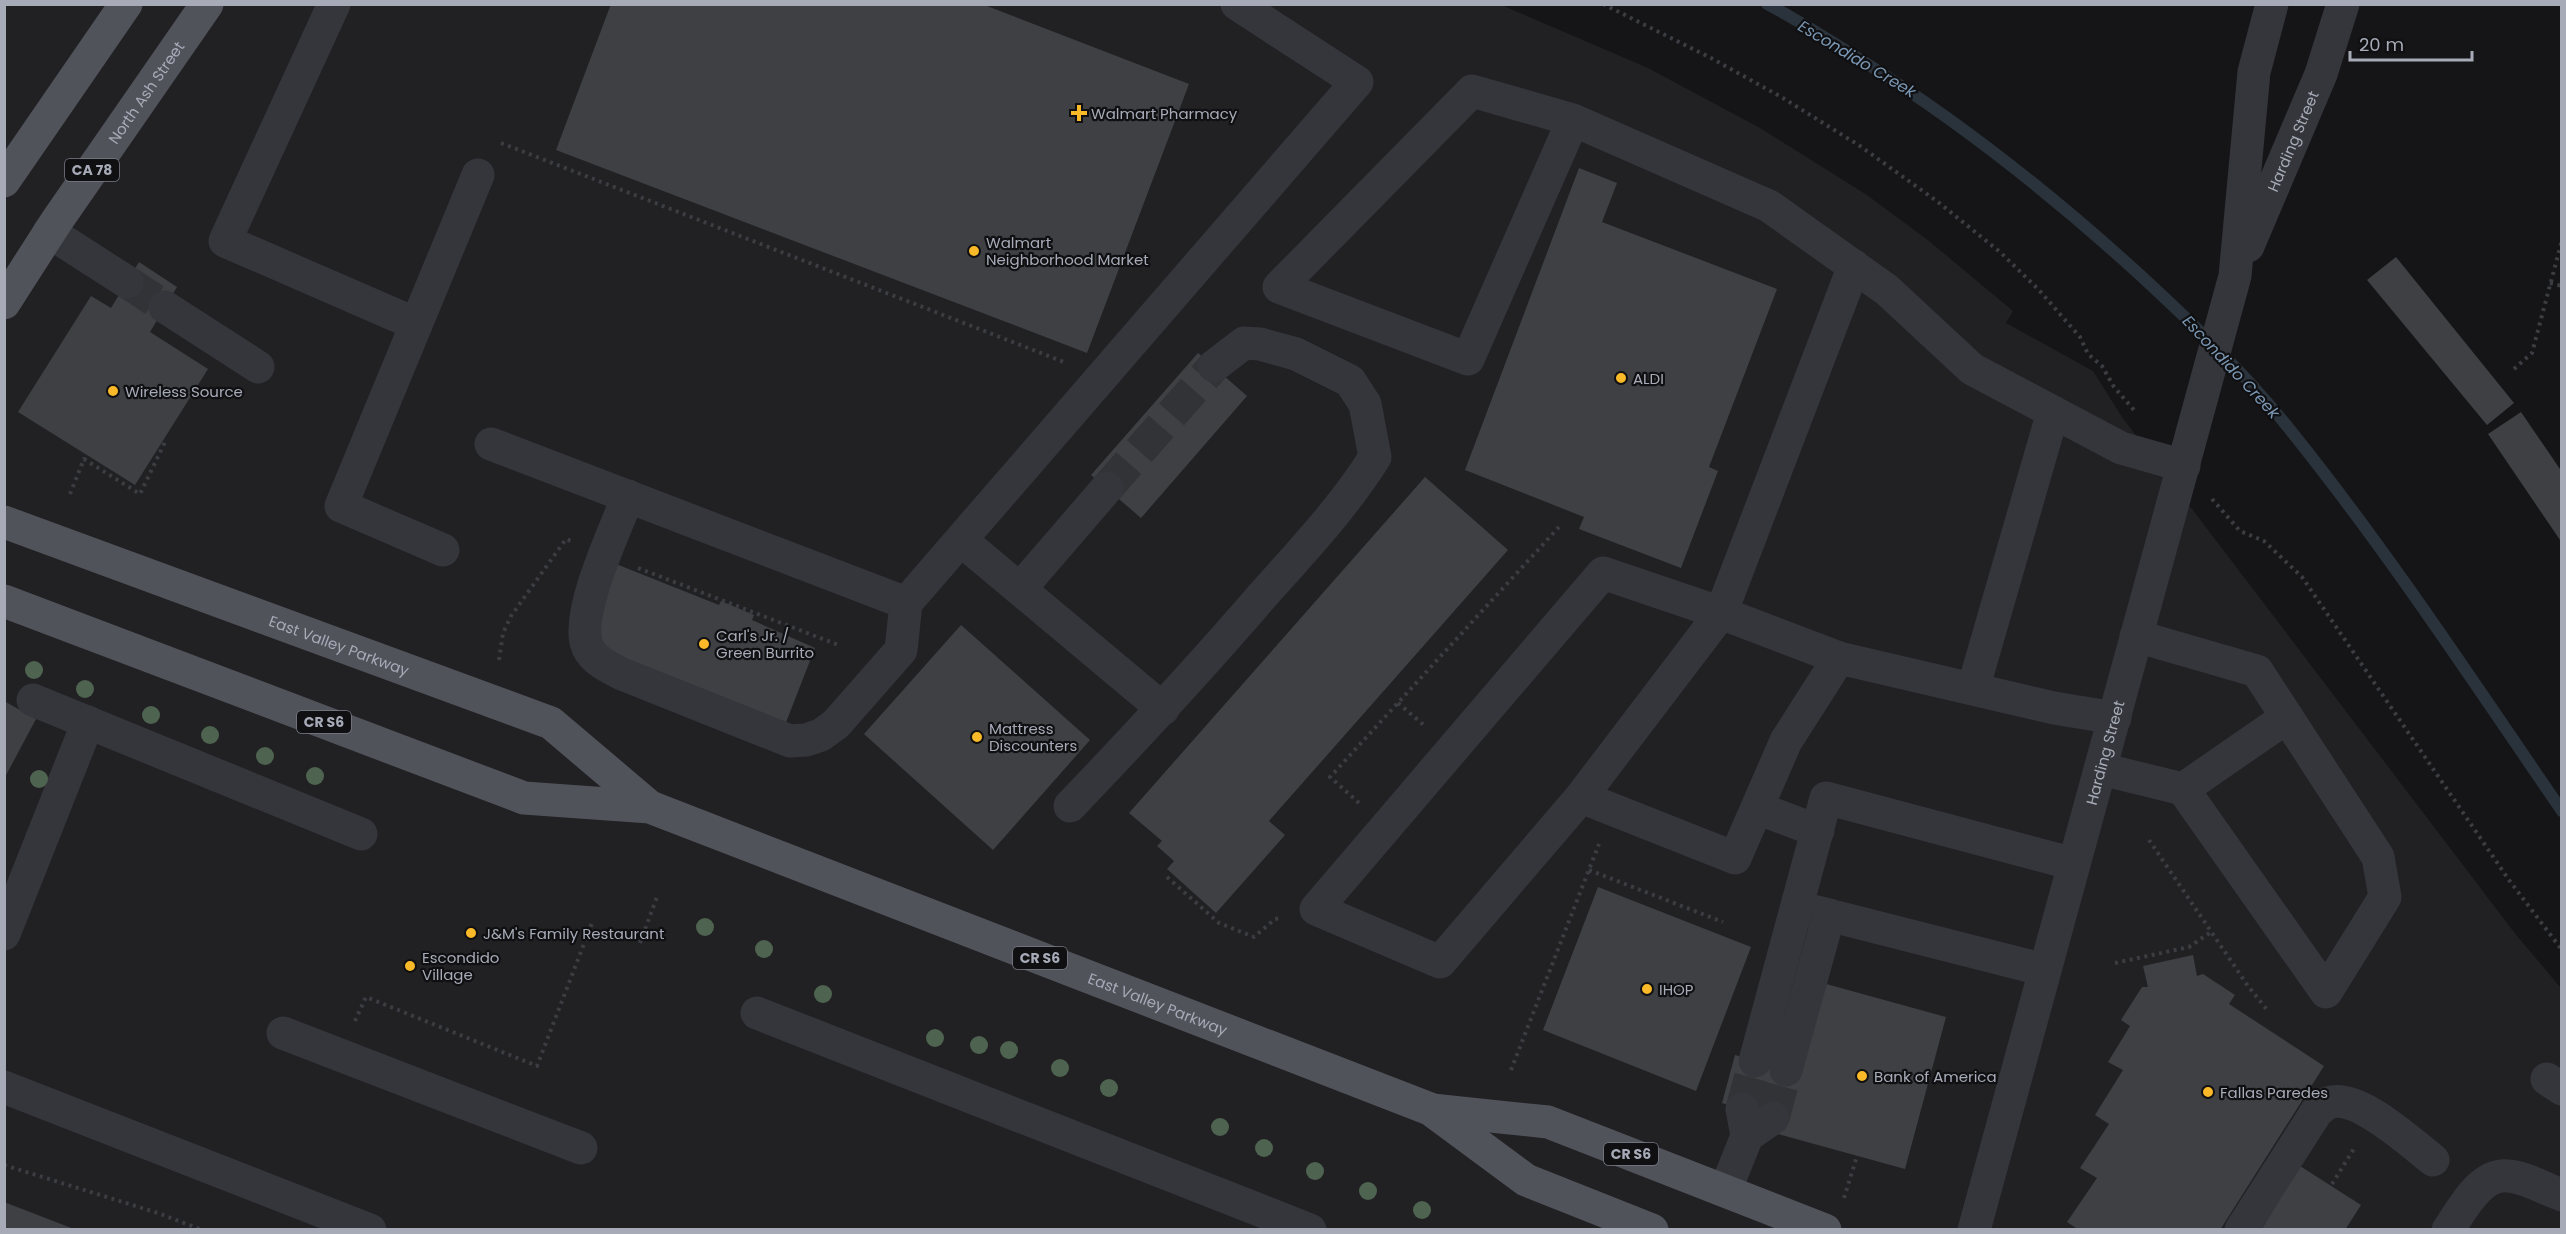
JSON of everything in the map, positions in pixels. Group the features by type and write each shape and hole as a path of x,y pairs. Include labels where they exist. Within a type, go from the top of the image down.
{"main road":[{"path":"4,181 126,4"},
{"name":"North Ash Street","path":"4,303 49,232 207,4"},
{"name":"East Valley Parkway","path":"4,522 551,723 650,807"},
{"name":"East Valley Parkway","path":"4,601 524,798 650,807 1430,1109 1548,1122 1825,1230"},
{"name":"East Valley Parkway","path":"1430,1109 1526,1180 1652,1230"}],"street":[{"path":"334,4 225,241 416,324"},
{"path":"628,496 584,620 586,644 598,662 622,674 790,741 806,740 821,735 836,724 901,650 906,603 1357,82 1237,4"},
{"name":"Harding Street","path":"2235,276 2254,72 2272,4"},
{"name":"Harding Street","path":"1974,1230 2235,276 2321,74 2343,4"},
{"path":"1573,120 1468,359 1279,287 1472,91 1573,120 1769,206 1887,290 1972,369 2121,448 2186,457"},
{"path":"443,550 341,506 478,175"},
{"path":"49,232 127,282"},
{"path":"1854,266 1721,613 1581,797 1440,962 1316,909 1603,573 1721,613 1839,658 2054,708 2115,718"},
{"path":"165,307 258,367"},
{"path":"1070,806 1163,710 1288,567 1357,485 1374,457 1365,404 1350,381 1296,354 1260,344 1244,343 1214,366"},
{"path":"1974,689 2053,412"},
{"path":"491,444 906,603"},
{"path":"1020,589 1107,488"},
{"path":"961,540 1163,710"},
{"path":"2101,769 2183,789 2326,992 2385,897 2378,857 2257,671 2136,636"},
{"path":"1581,797 1735,858 1786,741 1839,658"},
{"path":"33,700 362,834"},
{"path":"2183,789 2287,717"},
{"path":"4,934 88,722"},
{"path":"1755,1061 1826,798 2074,864"},
{"path":"1757,808 1818,831"},
{"path":"1797,907 2045,970"},
{"path":"1786,1070 1829,915"},
{"path":"756,1013 1310,1230"},
{"path":"283,1033 581,1148"},
{"path":"4,1088 370,1230"},
{"path":"2241,1230 2318,1111 2328,1103 2341,1101 2367,1111 2433,1160"},
{"path":"1725,1191 1754,1121"},
{"path":"2448,1230 2478,1189 2493,1177 2509,1176 2562,1194"}],"path":[{"path":"491,139 1103,377"},
{"path":"2514,369 2532,353 2562,240"},
{"path":"2550,283 2562,286"},
{"path":"70,494 84,459 140,494 165,442"},
{"path":"1387,827 1330,777 1559,527"},
{"path":"499,660 503,633 511,616 566,539 575,543"},
{"path":"629,565 841,646"},
{"path":"1511,1070 1612,810"},
{"path":"2149,840 2248,986 2268,1011"},
{"path":"1589,870 1723,922"},
{"path":"1167,877 1219,922 1254,937 1275,919 1316,909"},
{"path":"640,943 657,897"},
{"path":"366,998 537,1065 592,923"},
{"path":"2115,963 2189,947 2211,932"},
{"path":"1844,1198 1857,1156"},
{"path":"4,1165 158,1213 202,1230"}],"shaded area":[{"path":"1499,4 1648,68 1760,128 1867,195 1929,241 2013,311 2006,323 2093,371 2122,417 2517,936 2561,988 2561,1229 5,1230 5,5"}],"building":[{"name":"Walmart Neighborhood Market","path":"611,4 982,4 1189,84 1087,353 556,150"},
{"name":"ALDI","path":"1579,168 1617,183 1602,222 1777,289 1709,467 1718,471 1681,568 1579,529 1584,517 1465,470"},
{"path":"2396,257 2514,403 2487,425 2367,280"},
{"name":"Wireless Source","path":"139,262 177,287 150,332 208,369 135,485 18,412 91,296 111,308"},
{"path":"1198,353 1247,396 1141,518 1091,475"},
{"path":"2521,412 2562,472 2562,543 2488,434"},
{"path":"1425,477 1508,550 1269,821 1285,835 1216,913 1167,869 1174,861 1157,846 1162,841 1129,813"},
{"name":"Carl's Jr. / Green Burrito","path":"616,564 719,605 721,601 754,615 752,620 815,648 783,730 607,652 595,626"},
{"name":"Mattress Discounters","path":"961,625 1090,740 993,850 864,734"},
{"path":"4,701 36,719 4,779"},
{"name":"IHOP","path":"1598,887 1751,947 1696,1091 1543,1030"},
{"name":"Fallas Paredes","path":"2193,955 2197,976 2203,974 2235,995 2229,1004 2324,1066 2220,1230 2079,1230 2067,1222 2097,1178 2080,1168 2109,1124 2095,1115 2123,1070 2108,1062 2130,1026 2121,1020 2142,987 2148,987 2143,966"},
{"path":"1819,982 1946,1017 1905,1169 1778,1134 1742,1109 1722,1103 1735,1055 1794,1072"},
{"path":"2300,1166 2361,1205 2345,1230 2261,1230"},
{"path":"4,1202 74,1229 74,1230 4,1230"}],"waterway":[{"name":"Escondido Creek","path":"1767,4 1815,31 1898,84 1970,134 2106,244 2218,350 2256,389 2327,477 2430,619 2562,811"}],"tunnel":[{"path":"127,282 165,307"},
{"path":"1107,488 1214,366"},
{"path":"1742,1109 1755,1061"},
{"path":"1773,1118 1786,1070"}],"place":[{"name":"Walmart Pharmacy","path":"1079,113"},
{"name":"Walmart Neighborhood Market","path":"974,251"},
{"name":"ALDI","path":"1621,378"},
{"name":"Wireless Source","path":"113,391"},
{"name":"Carl's Jr. / Green Burrito","path":"704,644"},
{"name":"Mattress Discounters","path":"977,737"},
{"name":"J&M's Family Restaurant","path":"471,933"},
{"name":"Escondido Village","path":"410,966"},
{"name":"IHOP","path":"1647,989"},
{"name":"Bank of America","path":"1862,1076"},
{"name":"Fallas Paredes","path":"2208,1092"}]}
